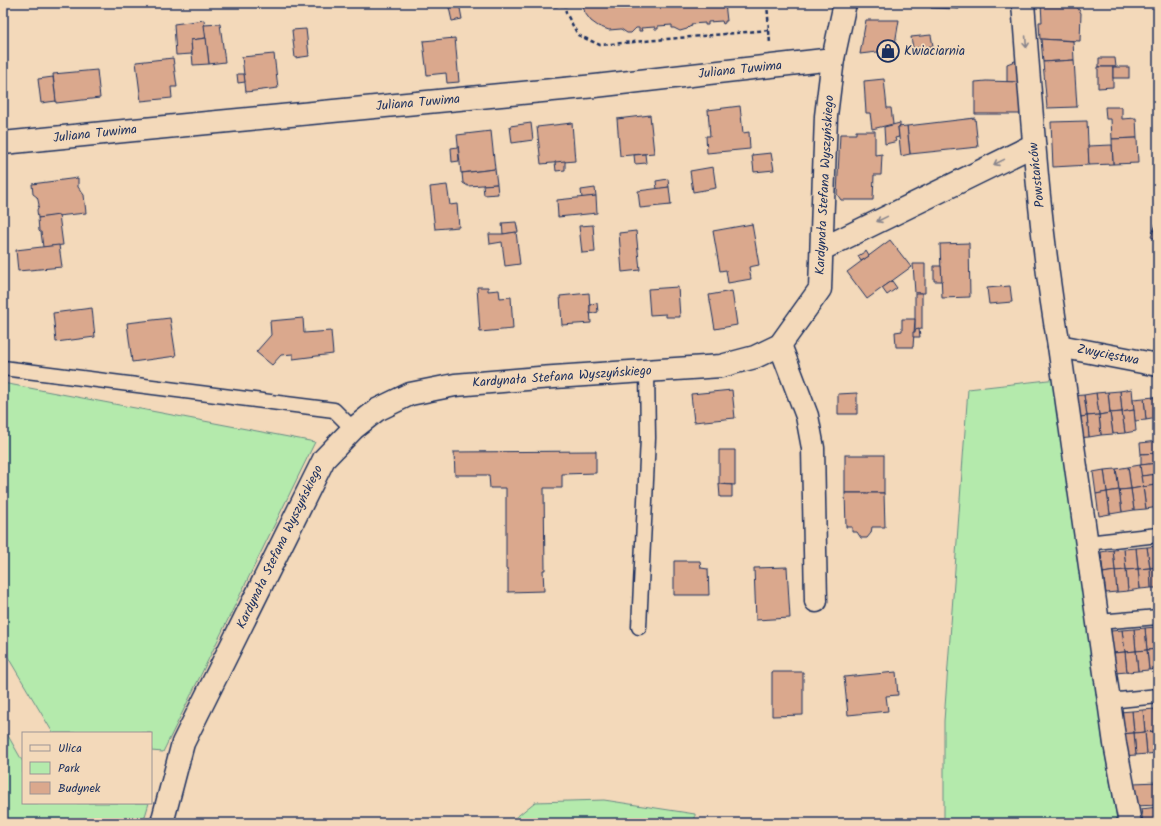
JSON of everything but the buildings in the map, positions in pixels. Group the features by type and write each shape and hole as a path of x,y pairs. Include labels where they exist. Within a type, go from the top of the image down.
{"street":[{"name":"Kardynała Stefana Wyszyńskiego","path":"162,823 183,743 324,459 353,429 377,410 410,394 455,386 539,378 721,366 755,357 780,345 820,288 826,116 833,59 846,3"},
{"name":"Powstańców","path":"1023,3 1034,145 1050,294 1059,346 1115,744 1130,823"},
{"name":"Juliana Tuwima","path":"3,143 602,85 833,59"},
{"path":"822,249 1034,145"},
{"path":"780,345 807,416 812,448 816,601"},
{"name":"Zwycięstwa","path":"1059,346 1158,365"}],"lane":[{"path":"3,368 334,410 353,429"},
{"path":"640,627 648,438 647,371"},
{"path":"1087,543 1158,535"},
{"path":"1098,622 1158,617"},
{"path":"1109,700 1158,696"}],"path":[{"path":"554,6 565,4 566,13 578,35 600,46 769,30 767,3"}],"green space":[{"path":"1057,379 1103,743 1118,823 944,823 944,721 968,389"},
{"path":"3,383 315,442 163,752 152,751 152,732 52,732 3,649"},
{"path":"3,727 22,760 22,804 149,804 143,823 3,823"},
{"path":"604,800 695,814 695,823 509,823 535,802"}],"place":[{"name":"Kwiaciarnia","path":"888,51"}]}
